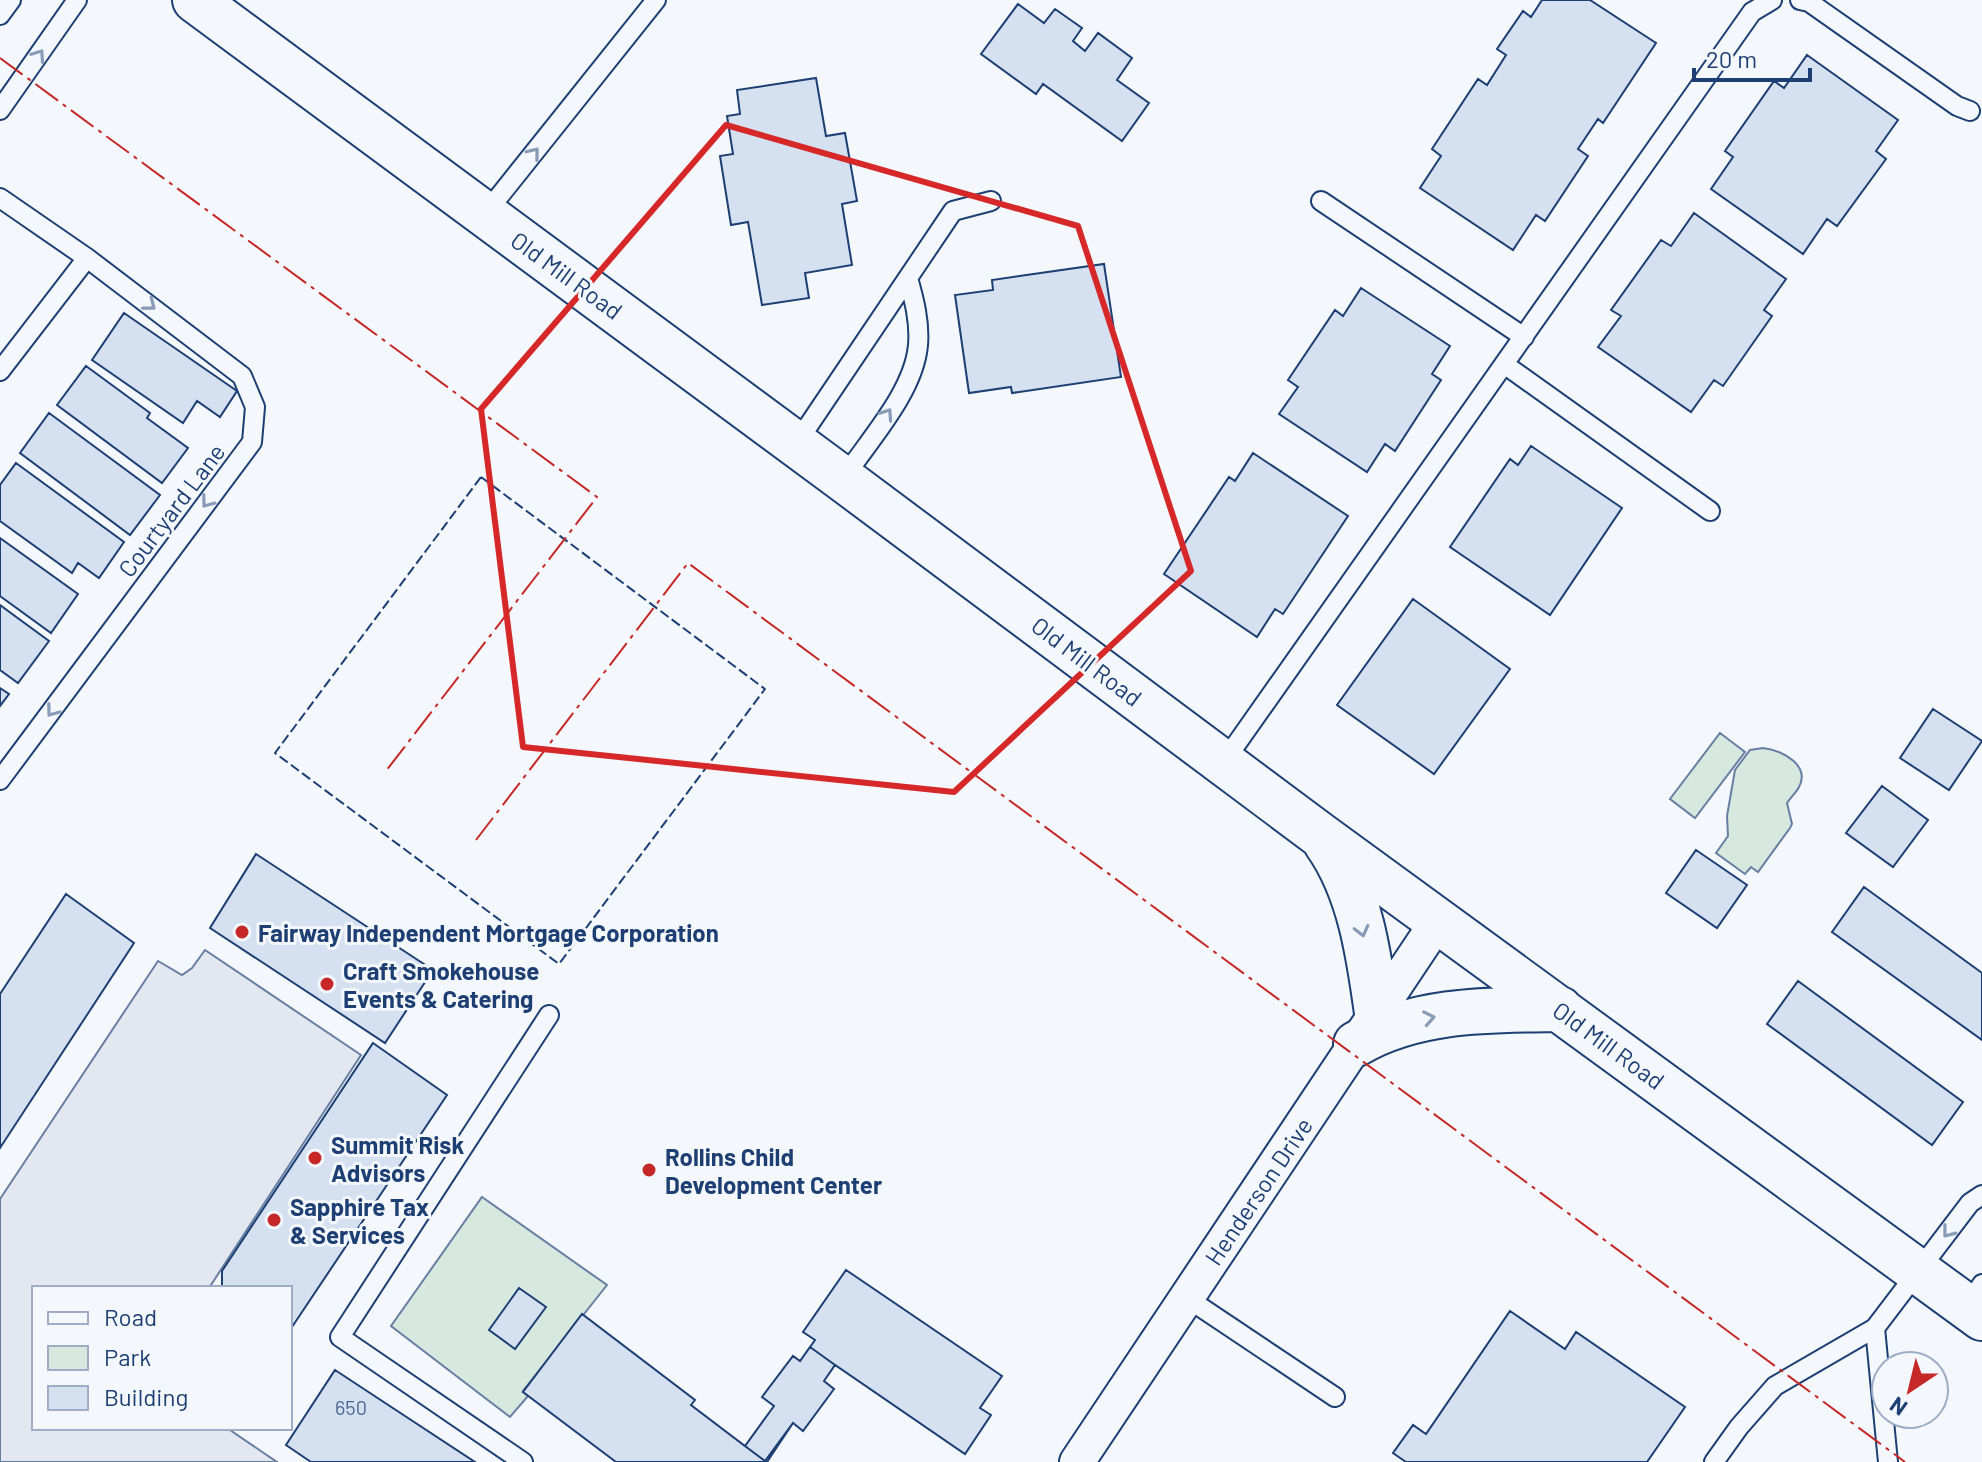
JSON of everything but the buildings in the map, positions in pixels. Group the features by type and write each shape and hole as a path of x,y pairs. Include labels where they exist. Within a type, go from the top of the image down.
{"street":[{"name":"Old Mill Road","path":"195,0 1320,835 1916,1272 1977,1304"},
{"path":"1320,835 1336,857 1350,887 1362,930 1366,1028 1374,1034 1395,1026 1457,1013 1560,1009"},
{"name":"Henderson Drive","path":"1077,1462 1438,921"}],"lane":[{"path":"0,15 11,0"},
{"path":"0,110 77,0"},
{"path":"485,214 656,0"},
{"path":"1223,763 1752,12 1772,0"},
{"path":"1800,0 1809,2 1957,106 1970,111"},
{"name":"Courtyard Lane","path":"0,198 87,258 242,376 255,407 252,442 0,780"},
{"path":"796,444 953,211 991,201"},
{"path":"1321,201 1524,337"},
{"path":"0,371 87,258"},
{"path":"843,479 903,391 913,368 918,345 917,318 908,278"},
{"path":"1504,364 1710,511"},
{"path":"523,1462 340,1337 549,1015"},
{"path":"1714,1462 1739,1427 1775,1386 1875,1328 1970,1203 1982,1195"},
{"path":"1187,1298 1335,1397"},
{"path":"1875,1328 1888,1462"}],"highlighted area":[{"path":"726,125 1078,226 1191,571 954,792 523,747 481,409"}],"green space":[{"path":"1720,733 1745,752 1695,818 1670,799"},
{"path":"1763,748 1792,760 1801,771 1802,779 1787,803 1792,824 1790,828 1758,872 1751,867 1745,874 1716,853 1728,836 1727,816 1735,770 1750,750"},
{"path":"482,1197 607,1285 523,1391 528,1396 510,1417 391,1326"}],"shaded area":[{"path":"205,950 361,1055 210,1286 32,1286 32,1430 230,1430 277,1462 0,1462 0,1199 158,961 182,975 192,968"}],"fence":[{"path":"481,477 765,689 559,964 275,753 481,477"}],"power":[{"path":"0,58 597,497 386,771"},
{"path":"476,840 688,563 1905,1462"}],"place":[{"name":"Fairway Independent Mortgage Corporation","path":"242,932"},
{"name":"Craft Smokehouse Events & Catering","path":"327,984"},
{"name":"Summit Risk Advisors","path":"315,1158"},
{"name":"Rollins Child Development Center","path":"649,1170"},
{"name":"Sapphire Tax & Services","path":"274,1220"}]}
